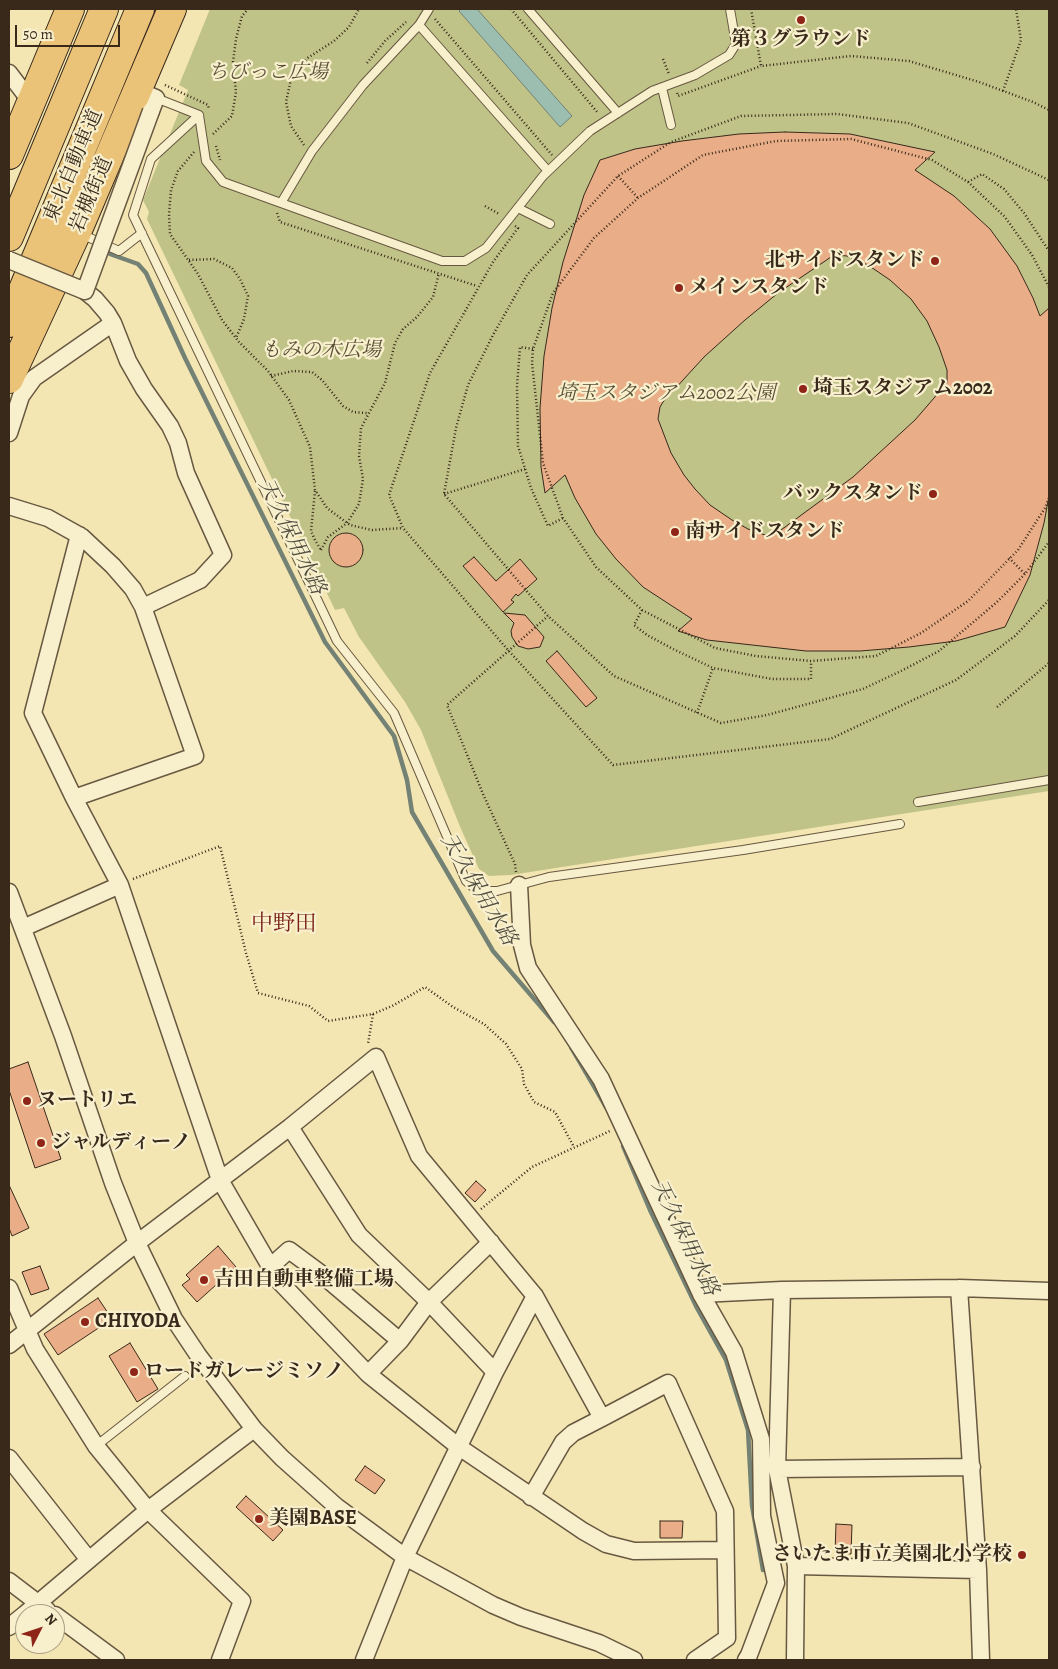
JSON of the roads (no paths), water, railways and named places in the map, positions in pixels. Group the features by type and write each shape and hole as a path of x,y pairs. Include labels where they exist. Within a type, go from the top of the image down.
{"highway":[{"path":"12,141 31,102 70,9"},
{"name":"東北自動車道","path":"9,237 104,9"},
{"name":"東北自動車道","path":"9,323 140,9"},
{"name":"岩槻街道","path":"14,386 76,232 151,96 172,9"}],"street":[{"path":"9,73 31,102"},
{"path":"85,291 151,96"},
{"path":"9,260 85,291 107,313 128,361 144,389 170,426 178,443 186,473 223,555 200,580 143,608"},
{"path":"9,433 21,396 14,386 34,378 113,323"},
{"path":"9,506 48,518 79,536 114,566 133,589 143,608 195,756 74,798"},
{"path":"79,536 33,713 74,798 120,884 220,1180 278,1280 368,1374 459,1447 583,1532 606,1544 634,1552 725,1550"},
{"path":"23,928 120,884"},
{"path":"519,885 522,945 528,968 601,1079 701,1294 734,1352 761,1439 762,1516 776,1583 746,1660"},
{"path":"9,892 63,1036 113,1183 137,1243 174,1319 198,1355 254,1429 282,1458 337,1507 405,1557 493,1605 520,1617 599,1642 634,1660"},
{"path":"9,1345 137,1243 290,1127 376,1057 419,1156 535,1296 602,1418"},
{"path":"290,1127 358,1235 430,1302 495,1372"},
{"path":"368,1374 400,1341 430,1302 491,1242"},
{"path":"270,1267 289,1250 320,1273 400,1341"},
{"path":"9,1288 36,1349 96,1446 148,1510 242,1601 220,1660"},
{"path":"701,1294 782,1290 959,1288 1049,1291"},
{"path":"959,1288 972,1466 981,1660"},
{"path":"782,1290 777,1469 796,1566 795,1660"},
{"path":"364,1660 405,1557 495,1372 535,1296"},
{"path":"531,1497 563,1442 573,1433 668,1383 725,1512 727,1638 695,1660"},
{"path":"9,1581 38,1603 148,1510 254,1429"},
{"path":"9,1459 89,1560"},
{"path":"777,1469 972,1466"},
{"path":"796,1566 978,1570"},
{"path":"65,1623 116,1660"}],"lane":[{"path":"528,9 618,113"},
{"path":"200,115 206,161 223,182 442,261 465,260 486,248 548,171 590,131 652,91 695,75 729,55 736,44 730,9"},
{"path":"277,202 312,151 363,84 419,25 428,10"},
{"path":"419,25 548,171"},
{"path":"662,88 671,125"},
{"path":"151,96 200,115"},
{"path":"200,115 150,159 133,215 337,641 394,713 466,881 473,887 483,891 497,891 549,877 742,850 900,824"},
{"path":"518,208 550,224"},
{"path":"76,232 119,251 142,233"},
{"path":"918,802 1049,780"},
{"path":"96,1446 185,1376"}],"waterway":[{"name":"天久保用水路","path":"110,254 138,264 146,273 185,358 325,642 394,736 407,780 412,812 493,951 554,1022"},
{"name":"天久保用水路","path":"571,1047 606,1107"},
{"name":"天久保用水路","path":"623,1146 650,1210 697,1308 726,1360 748,1430 752,1505 763,1570"}],"place":[{"name":"第３グラウンド","path":"801,20"},
{"name":"北サイドスタンド","path":"935,261"},
{"name":"メインスタンド","path":"679,288"},
{"name":"埼玉スタジアム2002","path":"803,389"},
{"name":"バックスタンド","path":"933,494"},
{"name":"南サイドスタンド","path":"675,532"},
{"name":"ヌートリエ","path":"27,1101"},
{"name":"ジャルディーノ","path":"41,1143"},
{"name":"吉田自動車整備工場","path":"204,1280"},
{"name":"CHIYODA","path":"85,1322"},
{"name":"ロードガレージミソノ","path":"134,1372"},
{"name":"美園BASE","path":"259,1519"},
{"name":"さいたま市立美園北小学校","path":"1022,1555"}],"district":[{"name":"中野田","path":"284,925"}],"park label":[{"name":"ちびっこ広場","path":"268,73"},
{"name":"もみの木広場","path":"321,351"},
{"name":"埼玉スタジアム2002公園","path":"666,394"}]}
